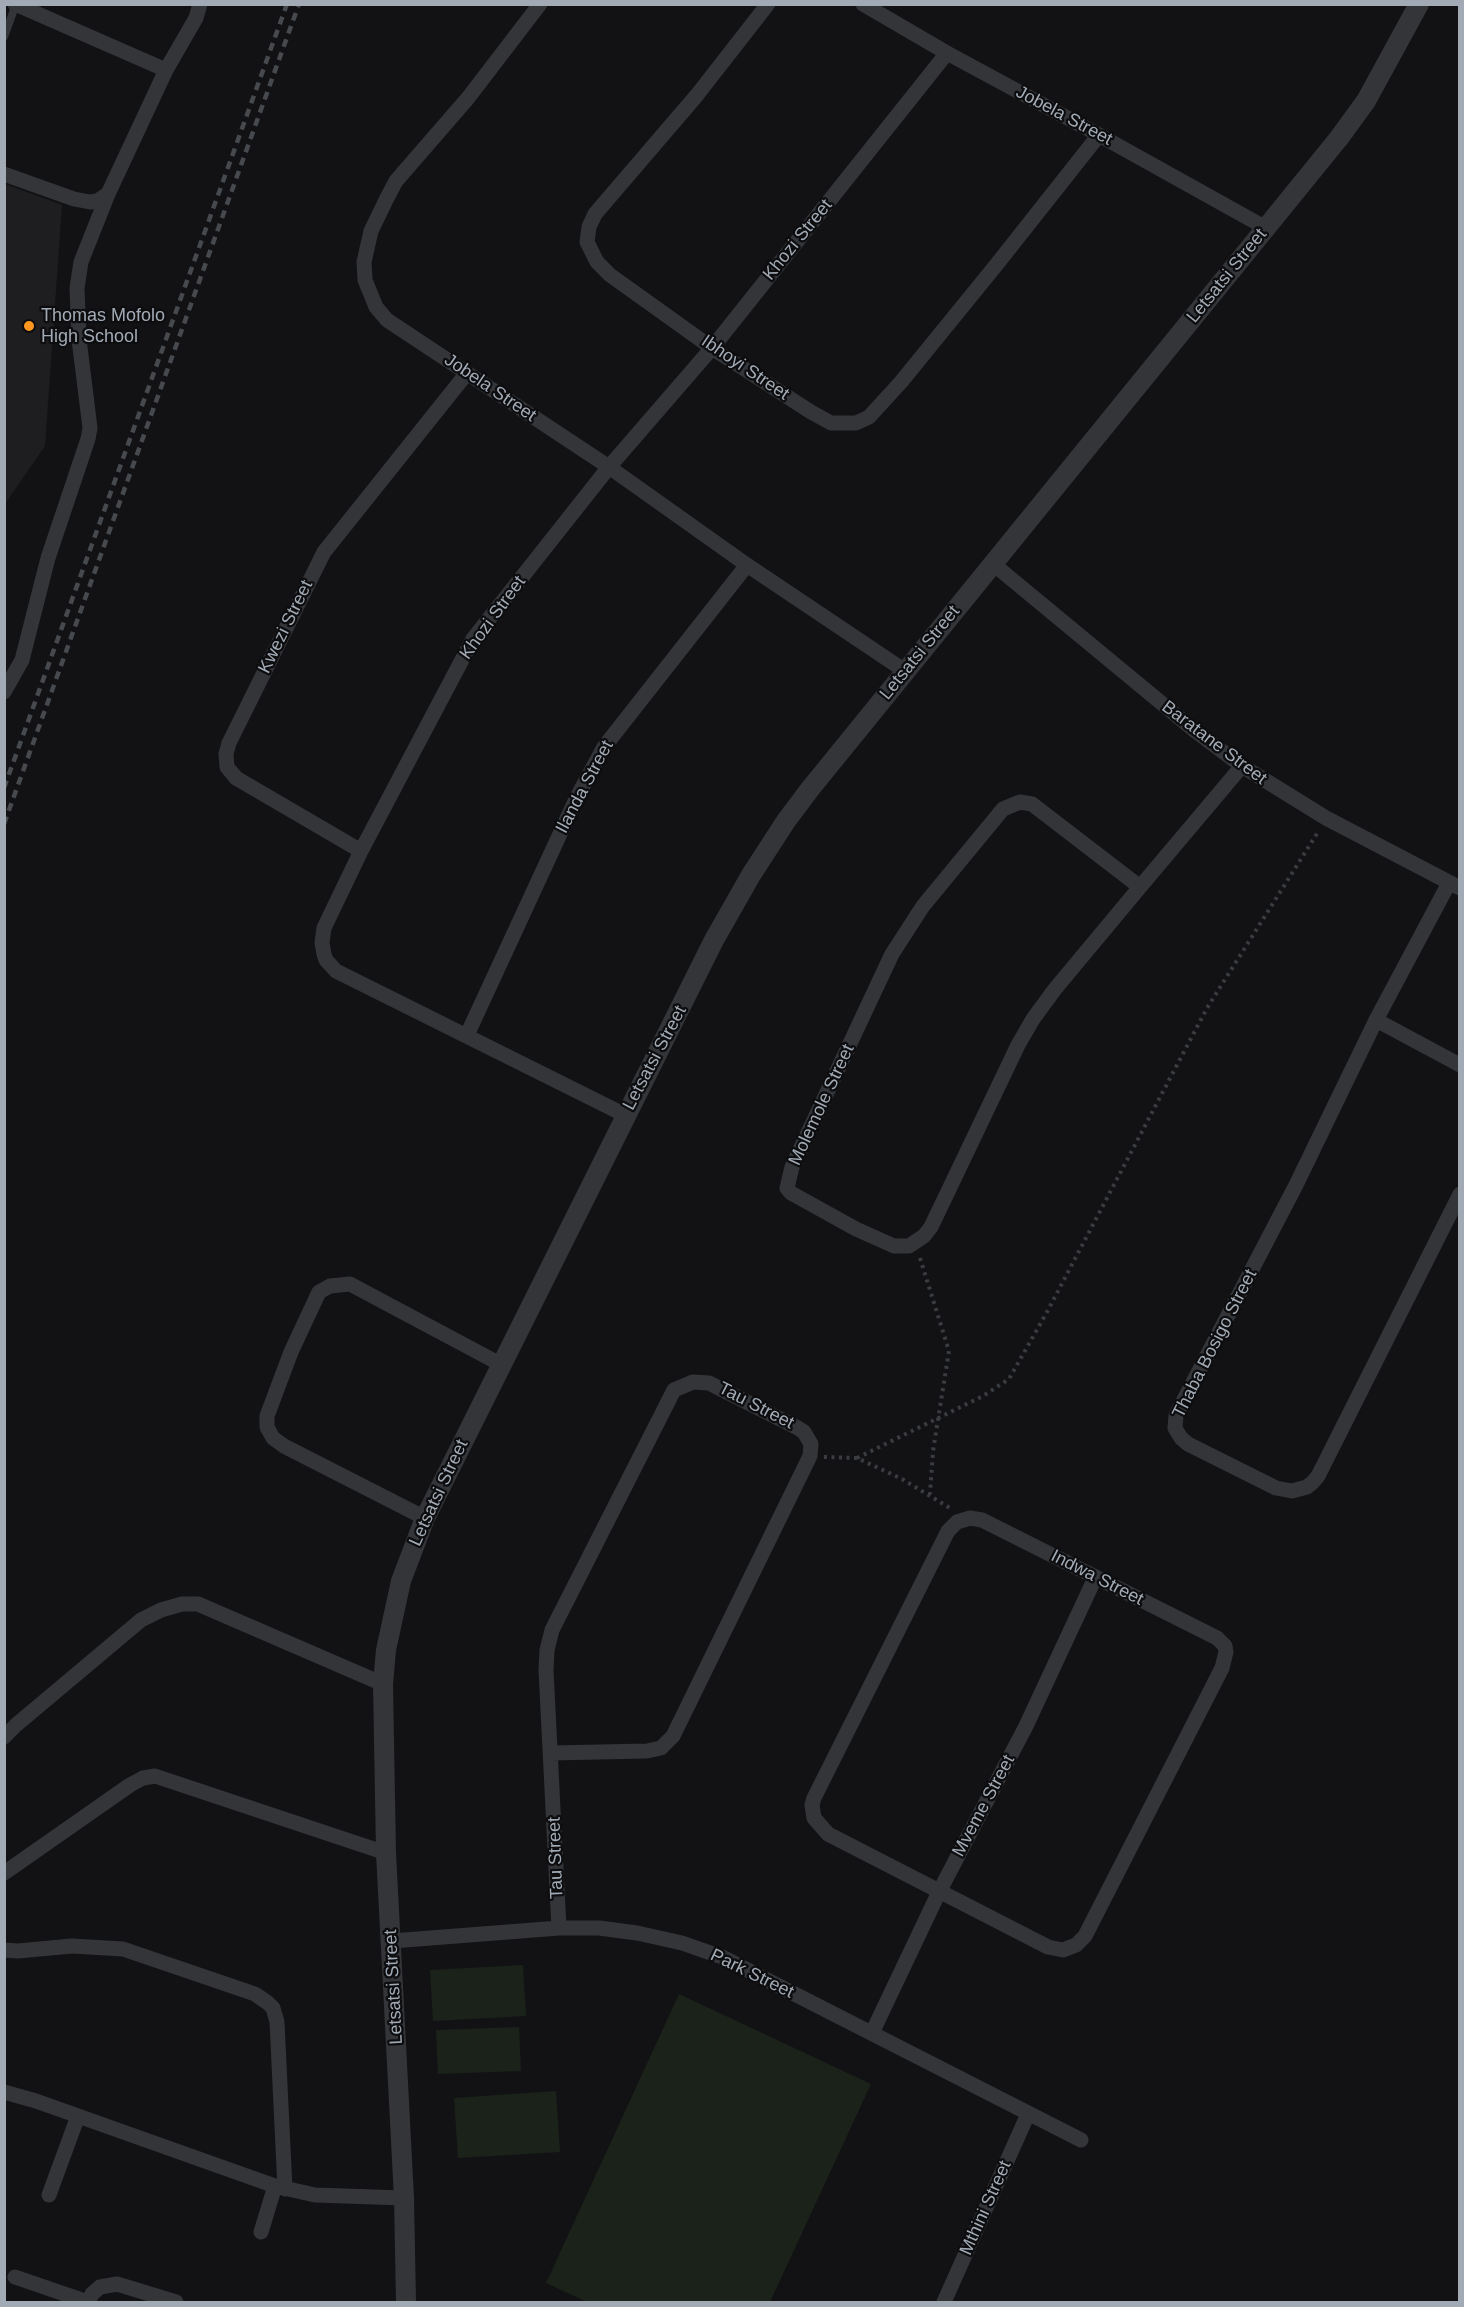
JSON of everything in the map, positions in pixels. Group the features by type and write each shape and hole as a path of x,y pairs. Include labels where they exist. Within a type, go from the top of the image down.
{"street":[{"path":"4,692 22,660 48,558 90,428 79,339 79,270 108,194 166,70 196,18 200,4"},
{"name":"Jobela Street","path":"540,4 468,98 396,181 379,213 366,250 364,271 371,299 380,314 609,467 747,565 905,671"},
{"name":"Ibhoyi Street","path":"768,4 697,95 595,214 587,235 587,242 592,256 602,268 712,348 825,420 839,424 863,421 901,382 1099,135"},
{"name":"Jobela Street","path":"863,4 947,53 1266,228"},
{"name":"Letsatsi Street","path":"406,2302 404,2198 386,1853 383,1684 386,1650 401,1581 425,1518 625,1115 680,1012 714,940 756,867 810,789 1266,228 1366,101 1419,4"},
{"path":"16,5 166,70"},
{"name":"Khozi Street","path":"625,1115 336,971 326,960 322,943 324,928 361,850 473,639 609,467 712,348 947,53"},
{"path":"4,174 74,199 97,201 108,194"},
{"name":"Kwezi Street","path":"361,850 236,778 227,767 226,754 229,742 324,552 467,373"},
{"name":"Baratane Street","path":"993,563 1194,730 1242,766 1326,818 1454,886"},
{"name":"Ilanda Street","path":"466,1035 578,795 604,747 747,565"},
{"path":"915,1243 931,1227 1018,1045 1033,1019 1140,886 1242,766"},
{"name":"Molemole Street","path":"915,1243 904,1247 884,1243 795,1196 787,1188 792,1167 886,966 905,932 923,906 997,815 1008,806 1020,802 1036,806 1140,886"},
{"name":"Thaba Bosigo Street","path":"1454,886 1376,1020 1296,1185 1176,1415 1175,1428 1181,1438 1188,1444 1276,1488 1292,1491 1307,1487 1313,1482 1460,1194"},
{"path":"1376,1020 1460,1065"},
{"path":"425,1518 284,1446 273,1438 267,1427 267,1416 291,1352 319,1292 330,1286 350,1284 502,1365"},
{"name":"Tau Street","path":"559,1928 546,1659 552,1630 674,1390 687,1383 700,1381 717,1386 804,1432 811,1444 810,1456"},
{"path":"551,1753 647,1751 661,1748 667,1743 679,1727 810,1456"},
{"name":"Indwa Street","path":"970,1518 982,1520 1217,1638 1225,1646 1227,1652 1222,1668 1081,1942 1069,1948 1055,1950 939,1892 828,1834 814,1818 812,1805 948,1531 957,1522 970,1518"},
{"name":"Mveme Street","path":"872,2033 939,1892 1026,1726 1095,1578"},
{"path":"4,1737 141,1620 161,1610 182,1605 198,1604 383,1684"},
{"path":"4,1872 130,1785 143,1778 155,1776 386,1853"},
{"name":"Park Street","path":"392,1941 559,1928 599,1929 637,1933 704,1950 1081,2140"},
{"path":"4,1950 18,1951 72,1946 123,1949 255,1994 273,2008 277,2022 280,2188 261,2232"},
{"path":"4,2092 280,2188 315,2195 404,2198"},
{"name":"Mthini Street","path":"944,2302 1028,2114"},
{"path":"49,2195 78,2116"},
{"path":"15,2277 88,2302 92,2294 100,2287 117,2284 176,2302"}],"lane":[{"path":"4,37 16,5"}],"path":[{"path":"856,1458 983,1396 1009,1378 1047,1312 1207,1008 1326,818"},
{"path":"915,1243 949,1352 933,1451 930,1494"},
{"path":"810,1456 856,1458 930,1494 951,1509 957,1522"}],"shaded area":[{"name":"Thomas Mofolo High School","path":"5,184 62,205 45,446 5,504"},
{"path":"523,1965 526,2016 433,2021 430,1970"},
{"path":"679,1994 871,2084 770,2302 587,2302 546,2283"},
{"path":"519,2027 521,2071 438,2074 436,2030"},
{"path":"556,2091 560,2152 458,2158 454,2098"}],"railway":[{"path":"4,788 287,4"},
{"path":"4,824 299,4"}],"place":[{"name":"Thomas Mofolo High School","path":"29,326"}]}
